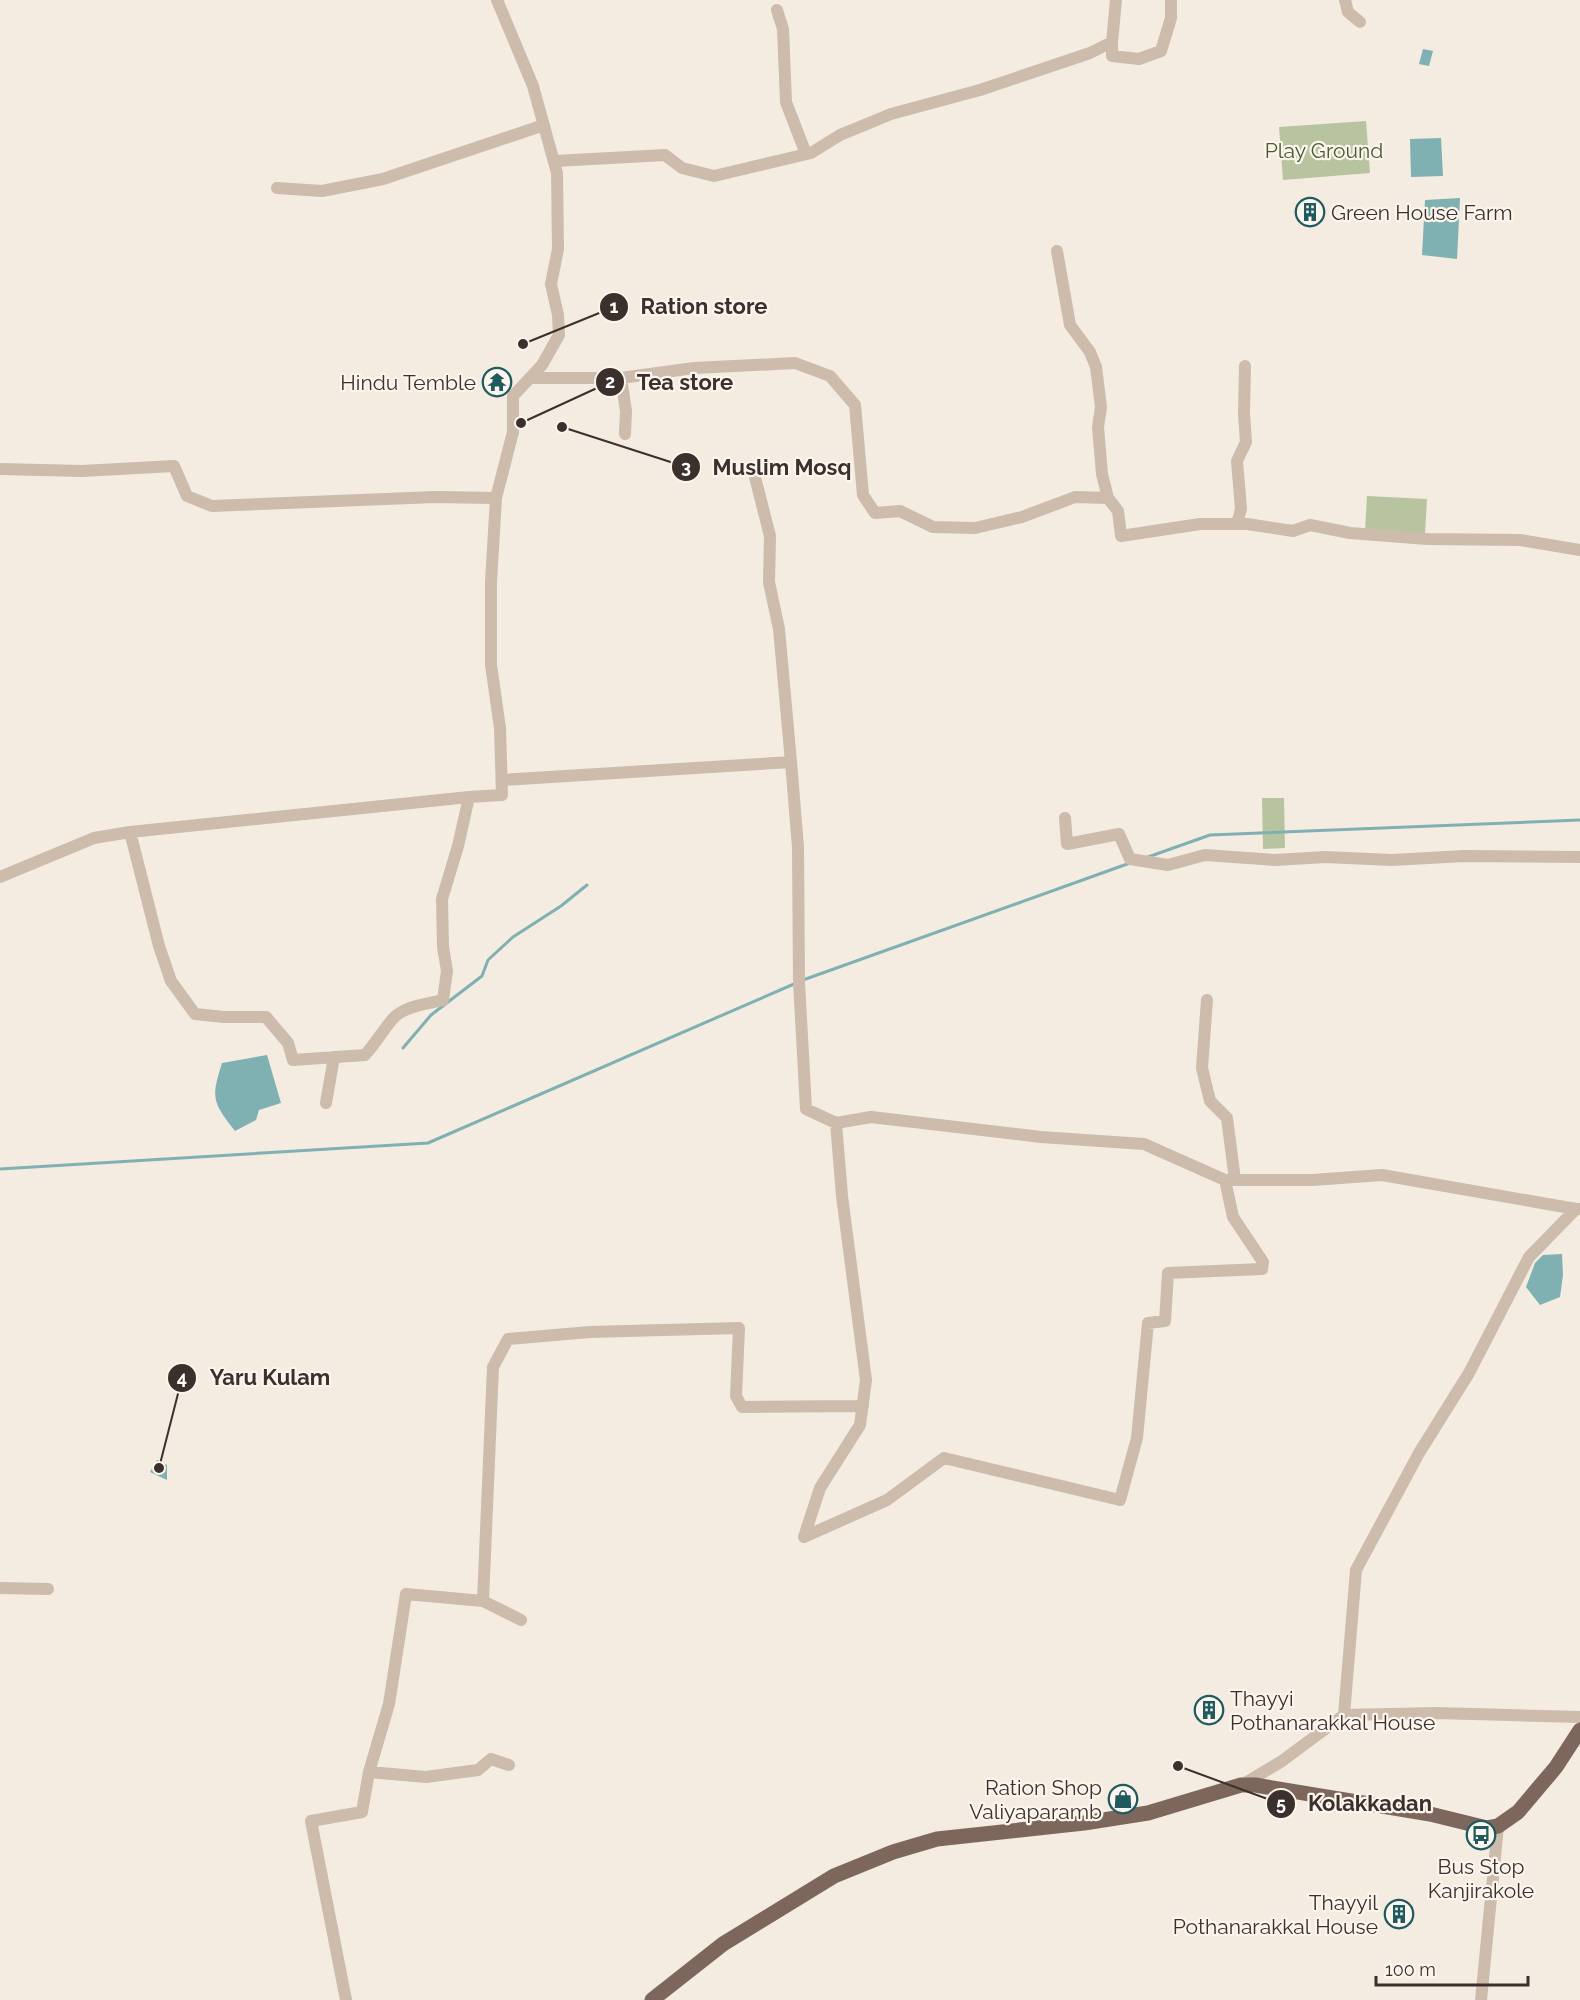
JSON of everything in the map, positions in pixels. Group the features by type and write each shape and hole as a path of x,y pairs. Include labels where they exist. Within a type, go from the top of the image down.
{"main road":[{"path":"652,2000 723,1944 834,1876 893,1852 936,1839 1084,1823 1148,1813 1241,1785 1255,1785 1430,1814 1487,1828 1498,1826 1518,1812 1556,1767 1580,1730"}],"street":[{"path":"0,877 94,838 130,832 469,796 502,795 500,728 491,665 496,498 513,432 513,396 542,365 559,335 551,284 558,249 555,160 533,86 497,0"},
{"path":"1116,0 1112,56 1139,59 1161,51 1171,18 1171,0"},
{"path":"1345,0 1348,12 1360,22"},
{"path":"777,10 783,29 786,102 806,154"},
{"path":"555,160 665,155 682,168 714,176 806,154 840,135 891,114 975,92 1090,53 1112,42"},
{"path":"277,189 322,191 383,179 544,126"},
{"path":"1057,251 1070,325 1090,352 1096,367 1101,407 1098,427 1102,474 1108,498 1118,511 1121,536 1200,524 1237,524 1293,531 1310,525 1350,533 1416,538 1520,540 1580,550"},
{"path":"530,378 621,378 694,368 795,363 830,376 855,405 863,495 875,513 900,511 933,526 975,528 1022,517 1075,497 1108,498"},
{"path":"1237,524 1241,509 1236,460 1246,442 1245,366"},
{"path":"621,378 626,411 625,434"},
{"path":"0,469 82,471 174,466 187,496 212,506 435,497 496,498"},
{"path":"755,477 770,536 769,582 779,629 798,847 806,1110 836,1123 871,1117 1041,1137 1144,1144 1230,1180 1312,1180 1382,1175 1578,1209"},
{"path":"502,780 791,762"},
{"path":"130,832 159,946 171,981 195,1014 267,1017 288,1043 293,1060 365,1055 383,1035 392,1019 415,1006 443,1000 447,971 443,947 442,899 458,846 469,796"},
{"path":"1065,818 1067,844 1119,834 1130,859 1168,866 1205,855 1275,860 1325,857 1392,860 1464,856 1580,857"},
{"path":"836,1123 842,1196 866,1380 861,1425 820,1488 804,1537 887,1500 944,1458 1120,1500 1137,1438 1148,1323 1165,1321 1168,1273 1262,1269 1263,1262 1233,1217 1227,1118 1209,1101 1202,1068 1207,1000"},
{"path":"326,1103 334,1057"},
{"path":"1344,1714 1356,1570 1419,1453 1469,1373 1529,1257 1578,1209"},
{"path":"483,1601 493,1367 508,1339 590,1332 739,1328 736,1396 742,1407 863,1406"},
{"path":"0,1588 48,1589"},
{"path":"346,2000 310,1821 362,1812 369,1772 389,1704 406,1594 483,1601 521,1620"},
{"path":"1241,1785 1282,1761 1344,1714 1436,1713 1580,1717"},
{"path":"369,1772 426,1777 477,1770 491,1759 509,1765"},
{"path":"1481,2000 1498,1826"}],"green space":[{"name":"Play Ground","path":"1366,121 1370,173 1283,180 1279,127"},
{"path":"1367,496 1427,499 1425,534 1365,531"},
{"path":"1262,798 1284,798 1285,848 1263,849"}],"water":[{"path":"1423,49 1433,51 1429,66 1419,64"},
{"path":"1441,138 1443,176 1411,177 1410,139"},
{"path":"1460,198 1457,259 1422,255 1425,200"},
{"path":"267,1055 281,1103 259,1110 256,1120 235,1131 222,1113 216,1099 216,1084 222,1063"},
{"path":"1562,1254 1563,1275 1560,1297 1540,1305 1526,1287 1535,1263 1543,1255"},
{"path":"157,1460 167,1465 167,1480 150,1472"}],"waterway":[{"path":"1148,857 1210,835 1580,820"},
{"path":"803,980 1130,863"},
{"path":"403,1048 431,1015 482,976 488,960 513,937 561,906 587,885"},
{"path":"0,1169 428,1143 794,984"}],"place":[{"name":"Green House Farm","path":"1310,212"},
{"name":"Ration store","path":"523,344"},
{"name":"Hindu Temble","path":"497,382"},
{"name":"Tea store","path":"521,423"},
{"name":"Muslim Mosq","path":"562,427"},
{"name":"Yaru Kulam","path":"159,1468"},
{"name":"Thayyi Pothanarakkal House","path":"1209,1710"},
{"name":"Kolakkadan","path":"1178,1766"},
{"name":"Ration Shop Valiyaparamb","path":"1123,1799"},
{"name":"Bus Stop Kanjirakole","path":"1481,1835"},
{"name":"Thayyil Pothanarakkal House","path":"1399,1914"}]}
